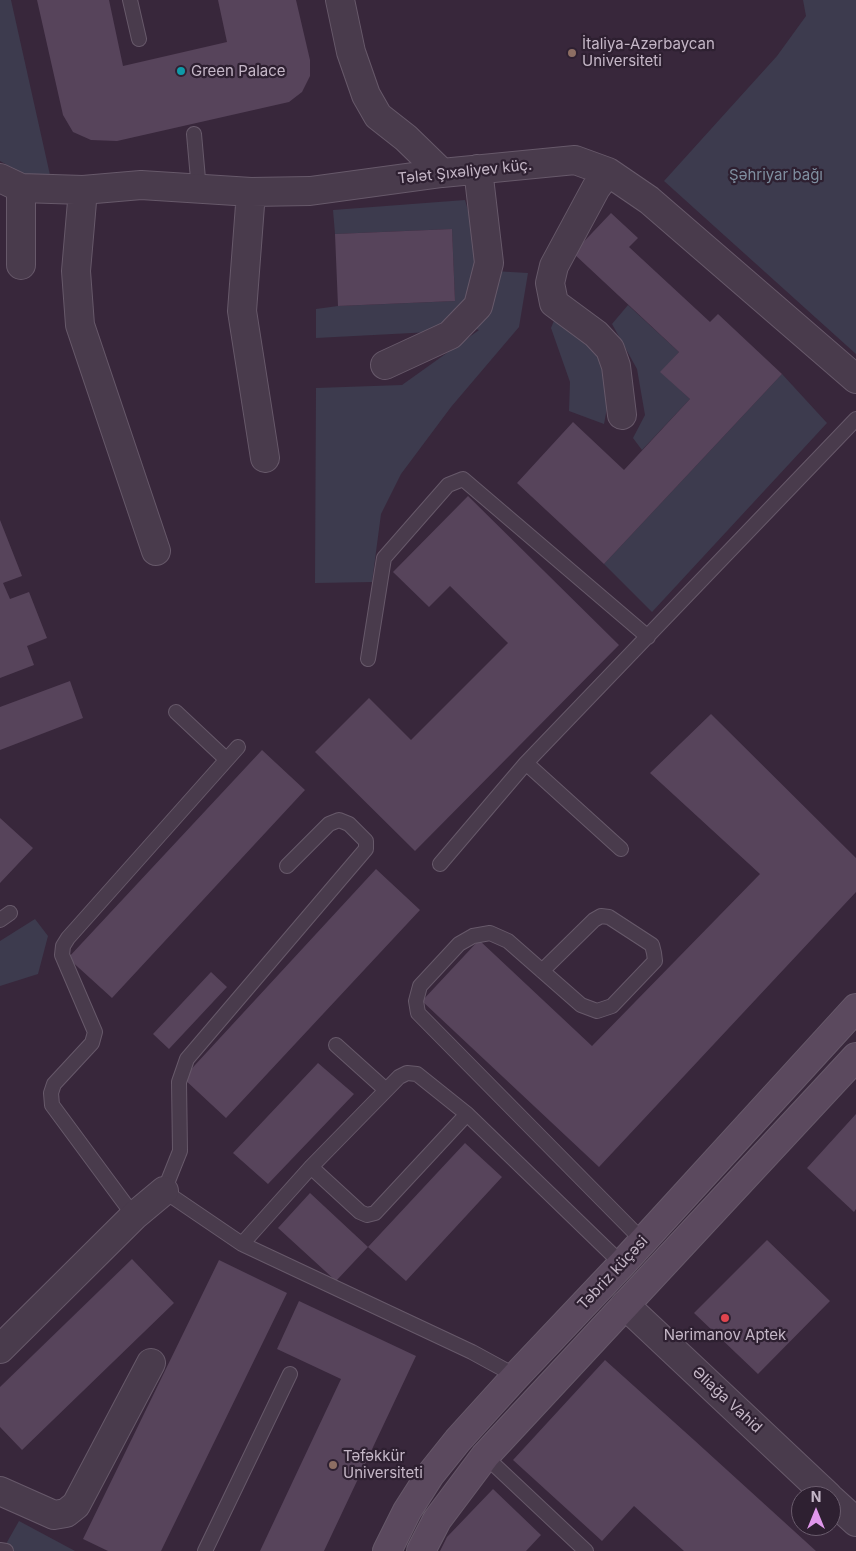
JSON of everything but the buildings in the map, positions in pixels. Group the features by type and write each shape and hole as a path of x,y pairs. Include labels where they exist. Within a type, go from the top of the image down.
{"main road":[{"name":"Təbriz küçəsi","path":"387,1551 407,1511 430,1475 458,1440 856,1008"},
{"name":"Təbriz küçəsi","path":"421,1551 437,1520 485,1456 856,1057"}],"street":[{"path":"340,0 351,52 366,95 378,116 406,138 442,173"},
{"name":"Tələt Şıxəliyev küç.","path":"11,183 84,190 141,185 251,192 310,191 442,173 575,160 608,172 648,200 856,379"},
{"path":"385,365 450,334 478,306 489,262 478,169"},
{"path":"608,172 596,188 554,266 550,283 554,303 596,334 610,349 616,366 622,415"},
{"path":"11,183 21,265"},
{"path":"84,190 76,271 80,325 156,551"},
{"path":"251,192 242,311 265,458"},
{"path":"0,1349 134,1216 164,1191"},
{"name":"Əliağa Vahid","path":"625,1305 817,1486"},
{"path":"0,1491 54,1515 66,1513 76,1505 151,1363"},
{"path":"841,1508 856,1522"}],"lane":[{"path":"130,0 139,40"},
{"path":"194,134 199,190"},
{"path":"440,864 526,763 856,419"},
{"path":"368,659 384,558 448,485 463,479 648,637"},
{"path":"176,712 226,759"},
{"path":"134,1216 52,1105 54,1084 92,1043 95,1032 62,955 63,946 68,938 238,746"},
{"path":"526,763 621,849"},
{"path":"287,866 329,824 339,820 349,824 366,842 366,849 187,1059 180,1082 180,1151 164,1191 242,1244 472,1352 516,1376"},
{"path":"542,971 594,920 601,916 609,917 652,945 655,960 612,1006 597,1011 581,1005 542,971 508,941 490,933 473,936 458,944 420,986 416,1001 418,1013 643,1241"},
{"path":"336,1045 386,1090"},
{"path":"242,1244 311,1167 399,1077 407,1073 417,1074 467,1114 622,1264"},
{"path":"311,1167 360,1212 367,1216 375,1213 467,1114"},
{"path":"205,1551 290,1374"},
{"path":"485,1456 586,1551"},
{"path":"0,1550 6,1551"}],"green space":[{"path":"0,0 11,0 50,175 30,178 0,161"},
{"name":"Şəhriyar bağı","path":"803,0 856,0 856,354 664,181 777,56 806,16"},
{"path":"465,200 475,235 476,270 528,273 519,327 451,407 401,474 381,514 372,582 315,583 316,388 402,385 479,330 452,321 431,332 316,338 316,309 338,306 455,301 452,229 335,234 333,210"},
{"path":"628,305 679,352 661,372 690,399 642,450 633,438 645,415 637,369 612,324"},
{"path":"557,313 600,351 611,387 604,424 569,411 570,382 551,328"},
{"path":"782,374 827,423 652,612 604,564"},
{"path":"35,919 48,936 38,974 0,986 0,941"},
{"path":"19,1521 75,1551 2,1551"}],"place":[{"name":"İtaliya-Azərbaycan Universiteti","path":"572,53"},
{"name":"Green Palace","path":"181,71"},
{"name":"Nərimanov Aptek","path":"725,1318"},
{"name":"Təfəkkür Universiteti","path":"333,1465"}]}
